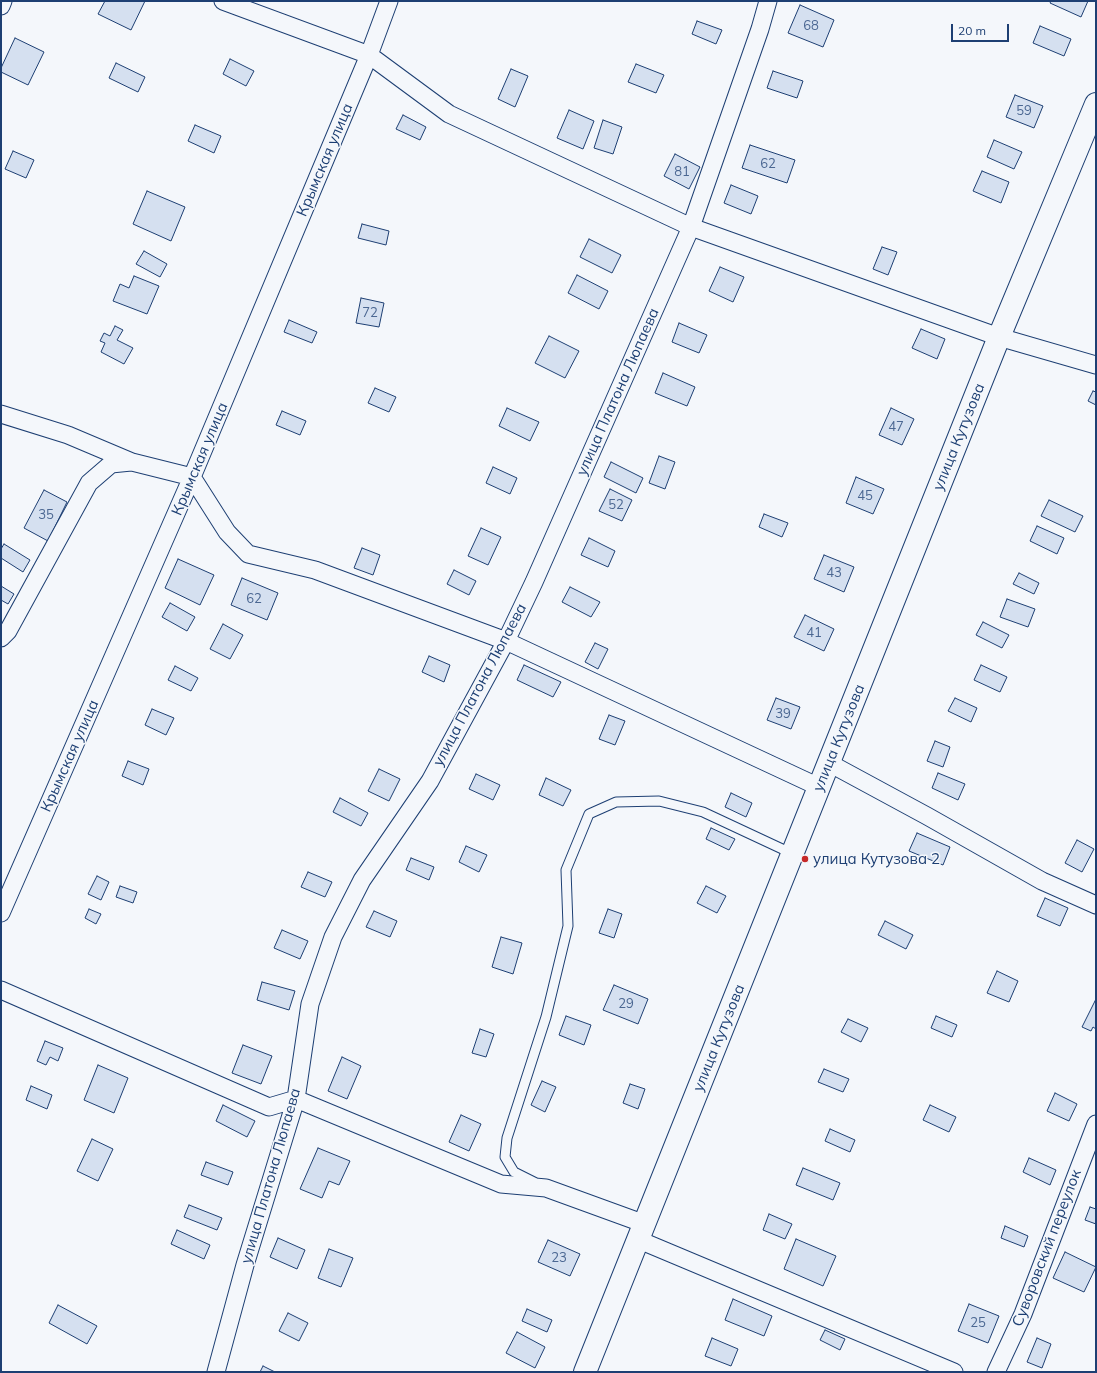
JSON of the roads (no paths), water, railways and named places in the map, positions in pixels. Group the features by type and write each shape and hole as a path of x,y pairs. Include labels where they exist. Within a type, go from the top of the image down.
{"street":[{"path":"1,6 3,1"},
{"path":"223,1 370,54 449,114 691,227 999,337 1096,365"},
{"name":"Крымская улица","path":"1,913 192,477 370,54 389,1"},
{"name":"улица Платона Люпаева","path":"216,1372 245,1265 296,1098 310,1004 333,937 362,880 430,781 506,641 534,582 691,227 760,29 768,1"},
{"name":"улица Кутузова","path":"585,1372 999,337 1096,104"},
{"path":"1,414 68,435 132,462 192,477 227,532 248,554 315,570 506,641 819,787"},
{"path":"1,638 8,631 89,483 111,464 132,462"},
{"path":"829,763 920,812 1042,881 1096,905"},
{"path":"1,990 269,1107 296,1098 501,1184 546,1188 954,1372"},
{"name":"Суворовский переулок","path":"996,1372 1023,1314 1096,1124"}],"lane":[{"path":"546,1188 514,1172 505,1157 507,1138 546,1017 568,926 566,870 588,814 616,802 659,801 703,812 793,854"}],"place":[{"name":"улица Кутузова 2","path":"805,859"}]}
